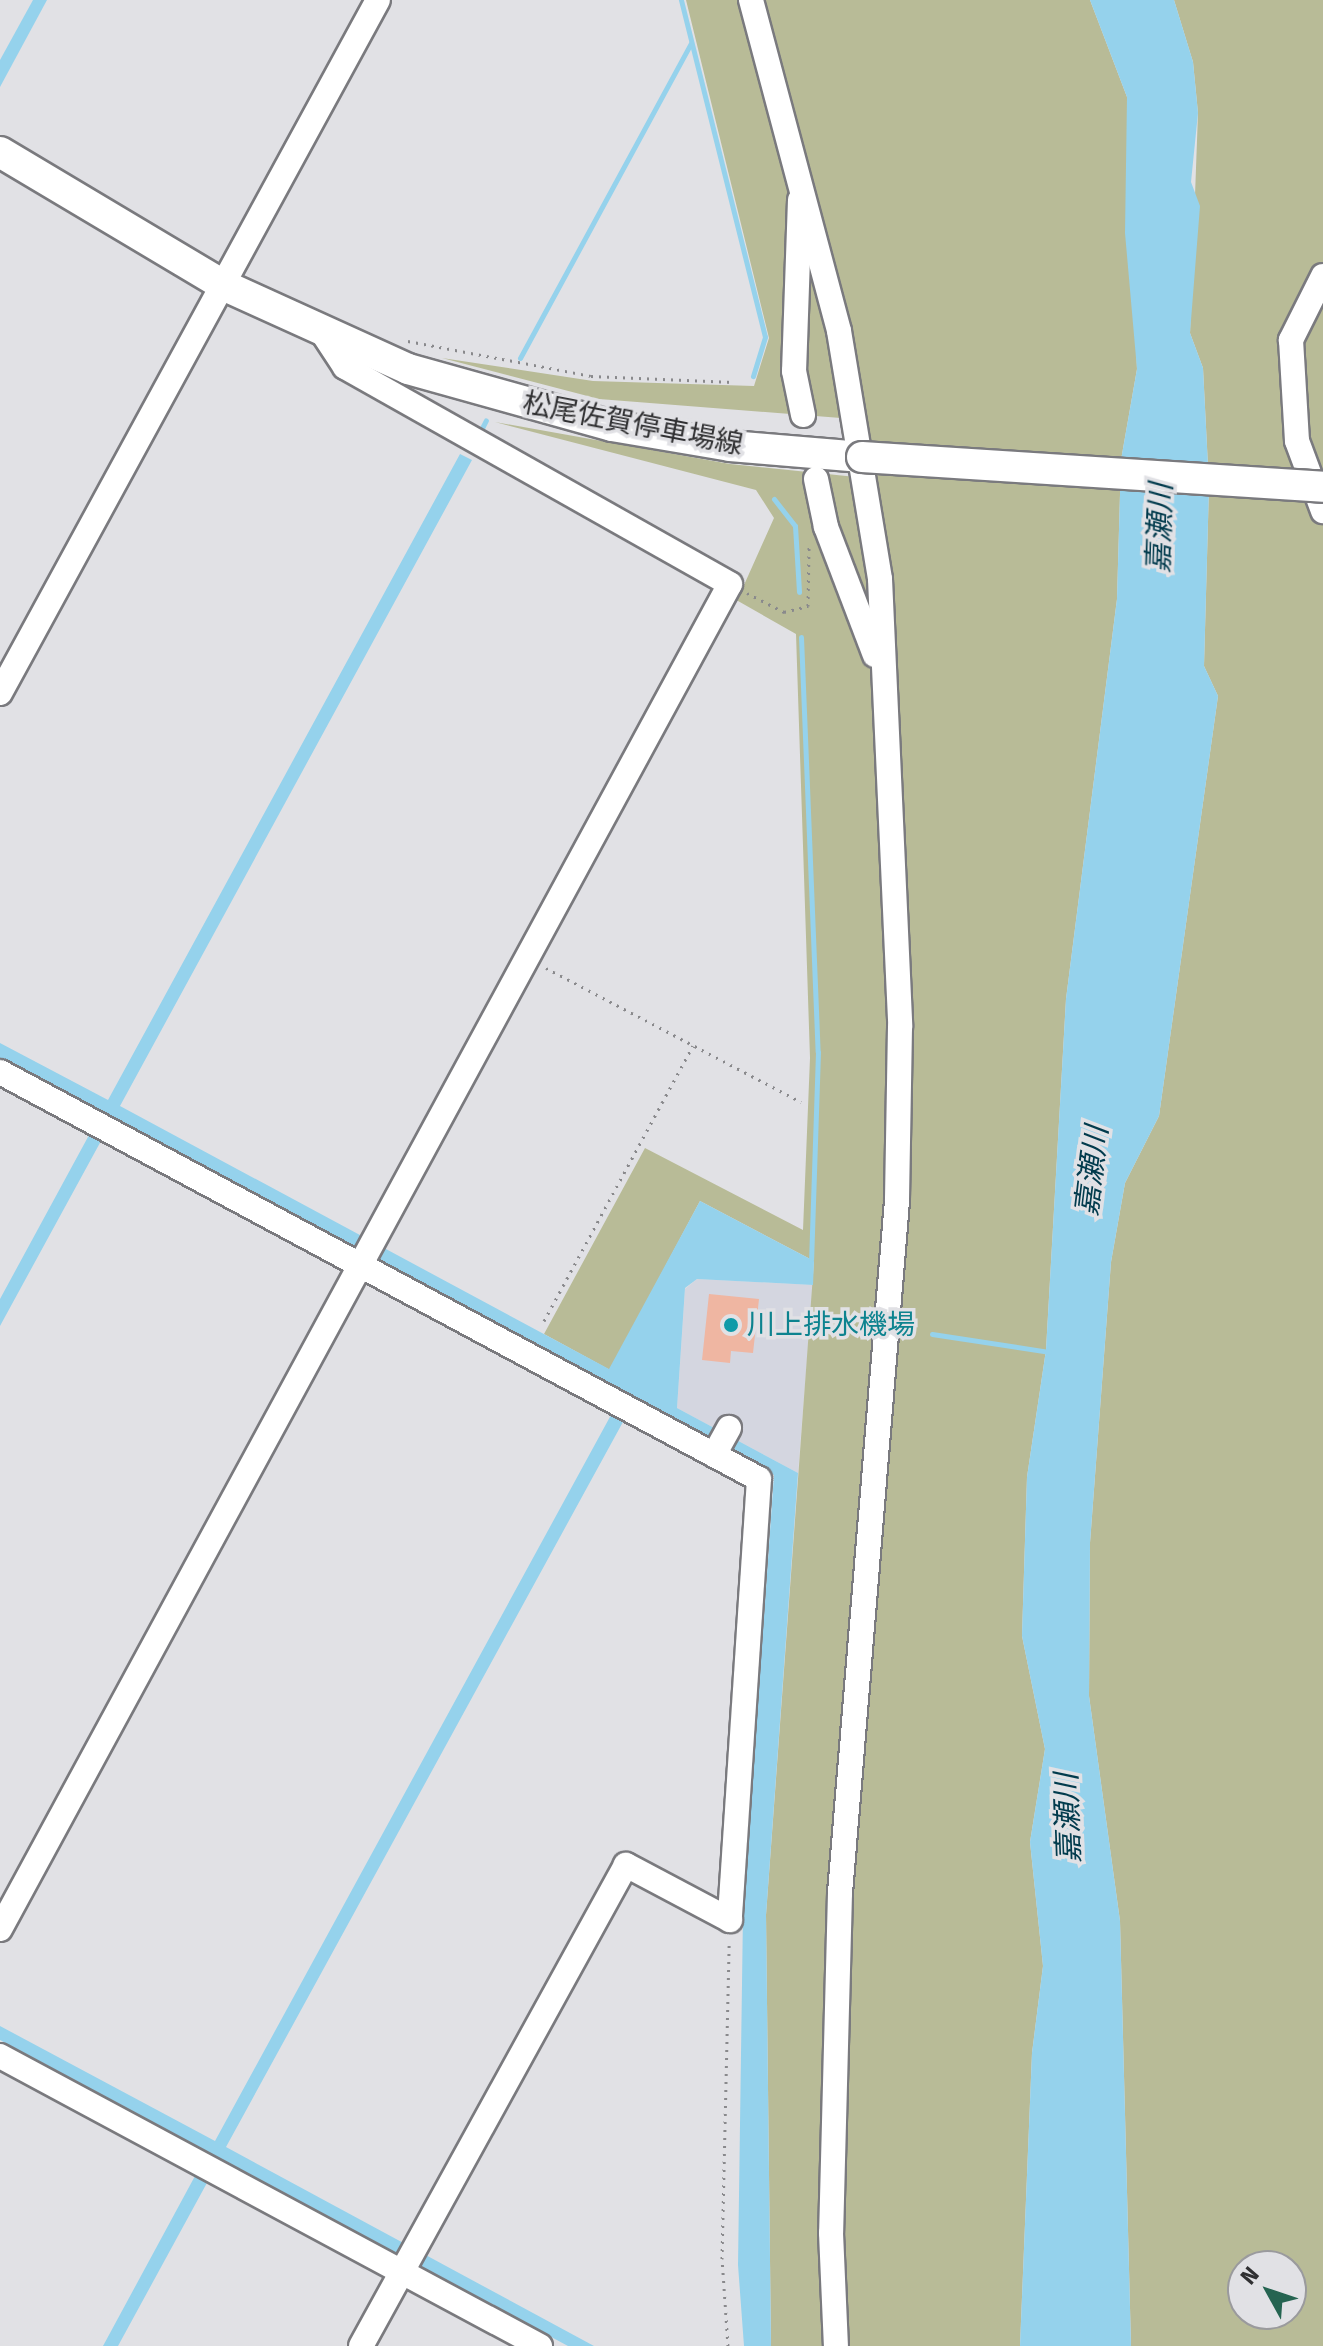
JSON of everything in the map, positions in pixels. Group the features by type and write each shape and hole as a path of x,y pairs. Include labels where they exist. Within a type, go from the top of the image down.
{"main road":[{"name":"松尾佐賀停車場線","path":"0,152 223,285 322,332 408,369 612,426 730,446 1323,487"}],"street":[{"path":"0,693 378,0"},
{"path":"751,0 801,170 862,457 880,579 900,1027 897,1201 840,1893 831,2233 836,2346"},
{"path":"801,170 794,371 803,415"},
{"path":"1323,276 1291,340 1297,441 1323,511"},
{"path":"0,1929 730,584 345,367 322,332"},
{"path":"816,479 826,527 883,673"},
{"path":"0,1072 759,1479 730,1920 626,1865 361,2346"},
{"path":"714,1455 729,1428"},
{"path":"0,2056 207,2168 407,2261 540,2346"}],"path":[{"path":"400,339 591,376 733,382"},
{"path":"730,584 784,612 808,606 809,536"},
{"path":"528,958 801,1102"},
{"path":"544,1321 693,1046"},
{"path":"728,2346 722,2259 730,1920"}],"shaded area":[{"path":"697,1279 813,1285 798,1473 677,1408 685,1289"}],"green space":[{"path":"686,0 1090,0 1127,97 1137,369 1121,460 1117,599 1066,999 1046,1350 1027,1477 1022,1636 1045,1749 1030,1842 1043,1966 1032,2053 1020,2346 771,2346 766,1915 814,1261 700,1201 610,1370 544,1334 645,1148 803,1230 810,1058 796,634 731,597 744,585 774,518 756,490 495,422 730,464 875,479 866,420 599,399 442,358 593,381 754,386 769,338"},
{"path":"1174,0 1323,0 1323,2346 1131,2346 1120,1921 1089,1696 1090,1543 1111,1262 1125,1183 1159,1116 1218,696 1204,666 1209,486 1203,368 1190,333 1198,113 1193,62"}],"water":[{"path":"33,0 47,0 0,87 0,60"},
{"name":"嘉瀬川","path":"1090,0 1174,0 1193,62 1198,113 1191,182 1200,206 1190,333 1203,368 1209,486 1204,666 1218,696 1159,1116 1125,1183 1111,1262 1090,1543 1089,1696 1120,1921 1131,2346 1020,2346 1032,2053 1043,1966 1030,1842 1045,1749 1022,1636 1027,1477 1046,1350 1066,999 1117,599 1121,460 1137,369 1125,233 1127,97"},
{"path":"460,454 472,460 120,1106 609,1369 700,1201 814,1261 813,1285 697,1279 685,1288 677,1408 798,1473 766,1915 771,2346 744,2346 738,2265 743,1913 774,1475 635,1400 226,2147 594,2346 568,2346 220,2159 118,2346 103,2346 208,2152 0,2040 0,2026 215,2141 623,1393 113,1119 0,1326 0,1299 101,1113 0,1059 0,1043 108,1100"}],"building":[{"name":"川上排水機場","path":"709,1294 759,1299 753,1353 731,1351 730,1363 702,1360"}],"waterway":[{"path":"681,0 765,337 753,376"},
{"path":"520,358 691,43"},
{"path":"480,432 486,420"},
{"path":"774,499 795,526 799,592"},
{"path":"801,637 818,1052 811,1259"},
{"path":"932,1334 1049,1352"}],"place":[{"name":"川上排水機場","path":"731,1325"}]}
